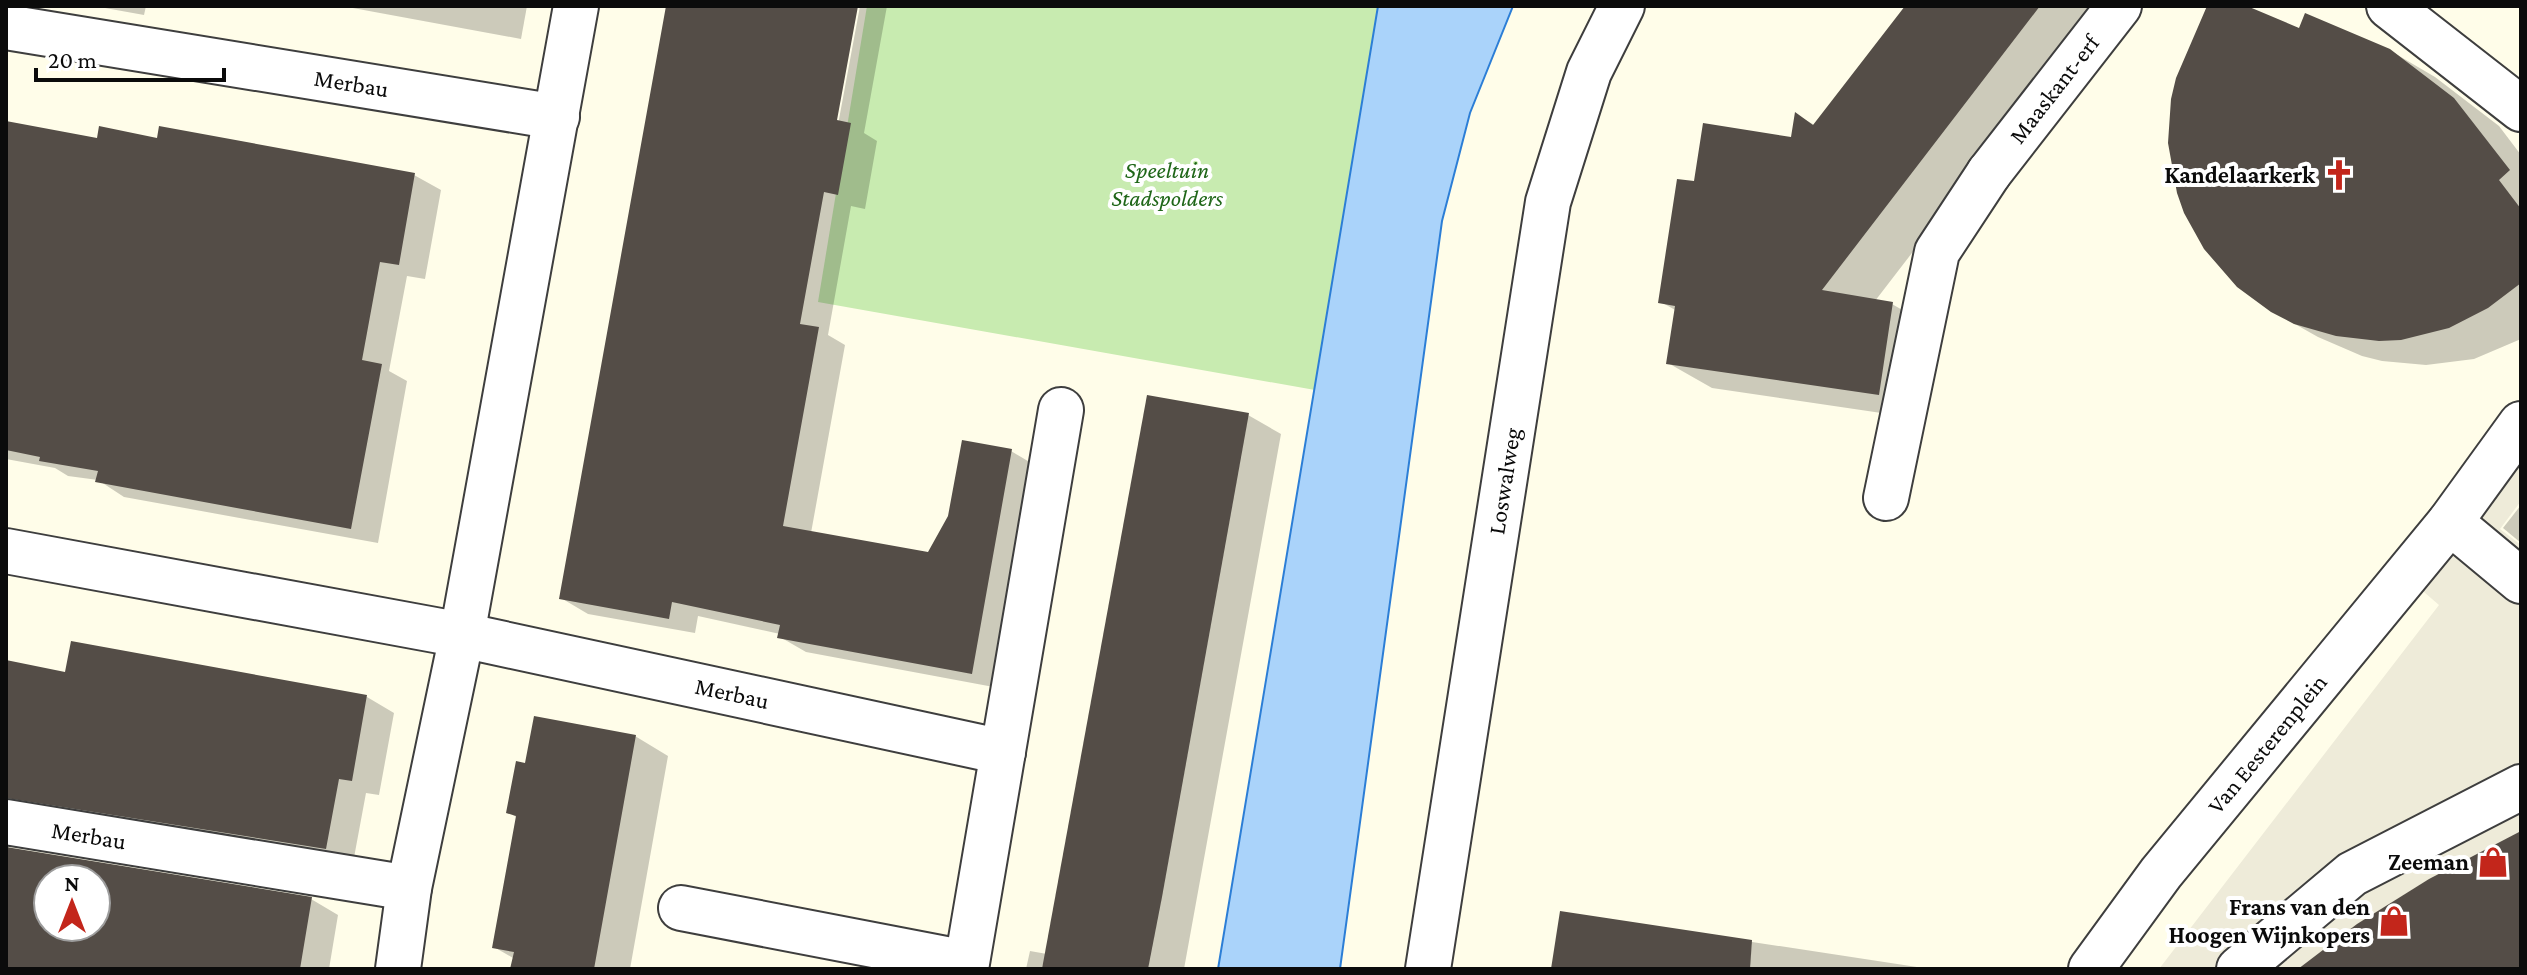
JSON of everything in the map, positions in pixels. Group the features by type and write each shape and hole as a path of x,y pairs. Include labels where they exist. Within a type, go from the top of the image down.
{"street":[{"path":"398,969 409,888 462,635 576,6"},
{"name":"Loswalweg","path":"1428,969 1548,202 1589,72 1622,6"},
{"name":"Maaskant-erf","path":"1886,498 1937,252 1989,173 2119,6"},
{"path":"2389,6 2521,109"},
{"name":"Merbau","path":"6,27 557,117"},
{"path":"681,908 967,963 1061,410"},
{"name":"Van Eesterenplein","path":"2091,969 2161,873 2450,522 2521,424"},
{"path":"2450,522 2521,581"},
{"name":"Merbau","path":"6,551 462,635 1003,752"},
{"path":"2239,969 2352,874 2521,787"},
{"name":"Merbau","path":"6,822 409,888"}],"green space":[{"name":"Speeltuin Stadspolders","path":"867,6 1378,6 1315,390 818,302"}],"shaded area":[{"path":"2521,452 2521,501 2500,529 2521,545 2521,832 2429,879 2357,924 2298,969 2159,969 2439,605 2417,586"}],"water":[{"path":"1378,6 1513,6 1470,113 1442,221 1340,969 1218,969"}],"building":[{"path":"666,6 858,6 837,120 851,123 838,195 824,192 800,324 819,327 783,526 928,552 948,516 962,440 1012,449 972,674 777,638 780,625 672,602 669,619 559,599"},
{"path":"1905,6 2040,6 1822,290 1893,302 1879,395 1666,364 1675,306 1658,303 1677,179 1694,181 1703,123 1791,137 1795,112 1813,125"},
{"name":"Kandelaarkerk","path":"2207,6 2247,6 2299,28 2305,13 2390,49 2454,98 2510,170 2499,180 2521,209 2521,283 2488,308 2449,328 2401,340 2379,341 2336,336 2294,324 2271,312 2237,287 2204,249 2184,213 2168,143 2176,78"},
{"path":"6,121 97,138 99,126 157,138 159,126 415,173 399,265 380,262 362,360 382,364 351,529 95,482 98,471 39,461 40,457 6,450"},
{"path":"1147,395 1249,413 1162,897 1148,969 1042,969"},
{"path":"71,641 367,695 352,781 339,779 326,849 6,798 6,660 65,672"},
{"path":"534,716 636,735 594,969 510,969 514,952 492,948 516,816 506,813 516,761 525,763"},
{"path":"2521,831 2521,969 2298,969 2357,924 2429,879"},
{"path":"6,847 104,863 32,863 32,943 112,943 112,864 312,897 300,969 6,969"},
{"path":"1560,911 1752,940 1750,969 1551,969"}],"place":[{"name":"Kandelaarkerk","path":"2339,175"},
{"name":"Zeeman","path":"2493,862"},
{"name":"Frans van den Hoogen Wijnkopers","path":"2394,921"}]}
